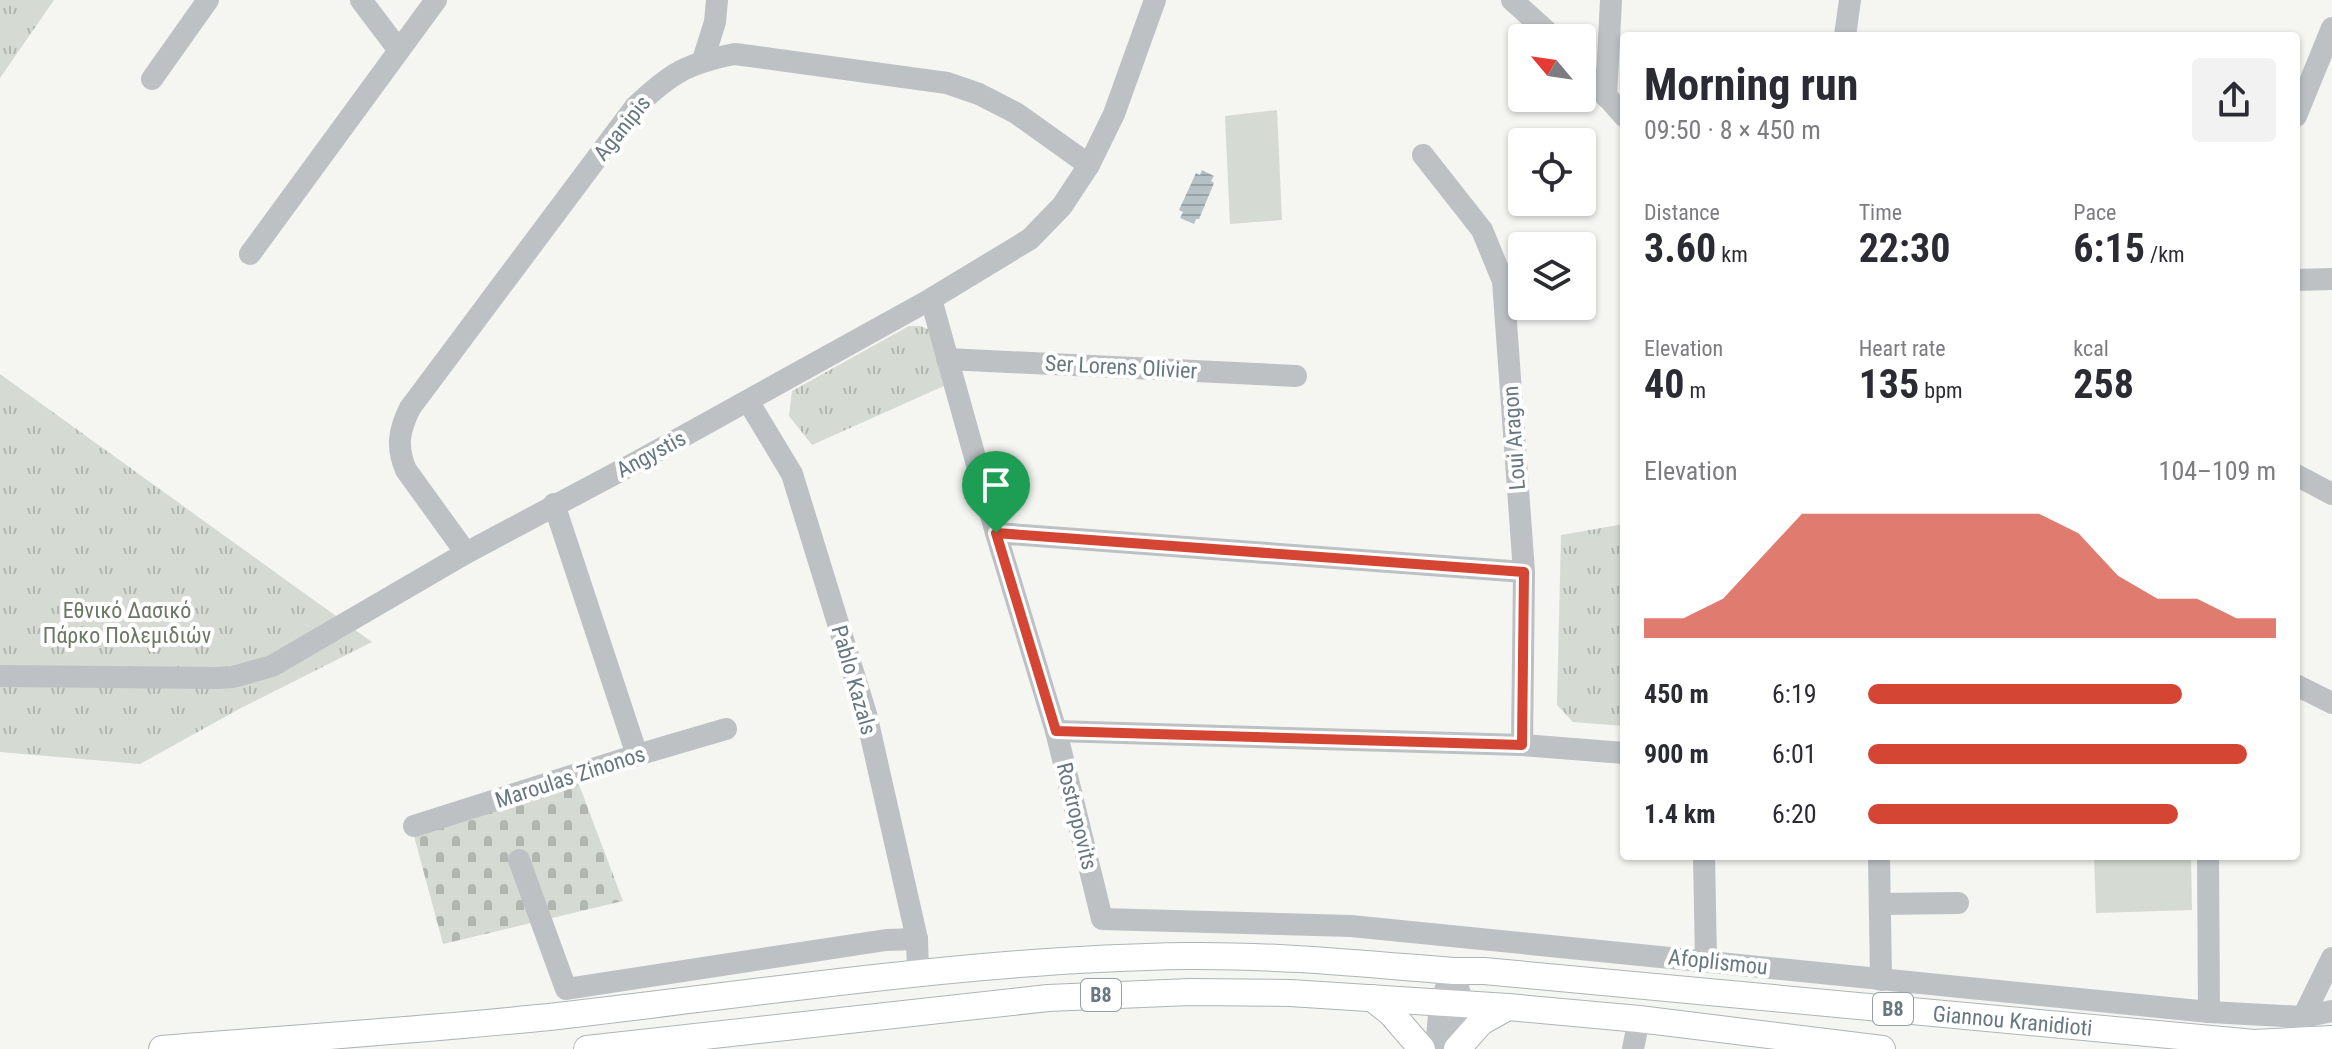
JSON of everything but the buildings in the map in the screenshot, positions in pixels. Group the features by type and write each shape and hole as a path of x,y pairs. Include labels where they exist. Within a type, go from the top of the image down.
{"main road":[{"name":"B8","path":"162,1049 555,1016 918,972 1187,956 1265,957 1453,971"},
{"name":"Giannou Kranidioti","path":"1453,971 1498,972 2254,1043 2332,1039"},
{"name":"B8","path":"587,1049 1048,998 1190,992 1290,993 1508,1007 1639,1019 1882,1049"},
{"path":"1372,998 1391,1013 1422,1049"},
{"path":"1457,1049 1481,1022 1508,1007"}],"street":[{"path":"152,79 208,0"},
{"path":"361,0 398,49"},
{"path":"250,254 436,0"},
{"path":"703,60 715,22 717,0"},
{"name":"Angystis","path":"0,676 217,678 254,672 284,659 554,504 931,299 1030,239 1062,206 1089,165 1114,114 1155,0"},
{"path":"1512,0 1539,24"},
{"path":"1606,97 1611,0"},
{"path":"1846,32 1850,0"},
{"path":"2300,106 2332,28"},
{"name":"Aganipis","path":"466,553 406,470 400,455 402,423 410,408 635,107 670,77 703,60 735,54 947,83 979,94 1016,113 1089,165"},
{"path":"1596,85 1620,112"},
{"name":"Loui Aragon","path":"1423,155 1482,230 1503,281 1524,572 1522,745"},
{"path":"2300,280 2332,279"},
{"name":"Rostropovits","path":"931,299 996,533 1056,731 1102,919"},
{"name":"Ser Lorens Olivier","path":"947,359 1296,376"},
{"name":"Pablo Kazals","path":"748,401 792,474 866,714 917,939 918,972"},
{"path":"2300,484 2332,494"},
{"path":"554,504 637,755"},
{"path":"996,533 1524,572"},
{"path":"2300,687 2332,703"},
{"name":"Maroulas Zinonos","path":"414,826 726,729"},
{"path":"1056,731 1522,745 1620,753"},
{"path":"519,860 566,989 886,940 917,939"},
{"path":"1704,860 1706,960"},
{"path":"1879,860 1881,980"},
{"path":"2208,860 2209,1012"},
{"path":"1880,904 1958,903"},
{"name":"Afoplismou","path":"1102,919 1351,926 2209,1012 2303,1017 2332,1011"},
{"path":"2303,1017 2332,958"},
{"path":"1453,971 1451,1003 1457,1049"},
{"path":"1436,1049 1451,1003"},
{"path":"1633,1049 1639,1019"}],"green space":[{"path":"0,0 54,0 0,78"},
{"path":"1277,110 1282,220 1230,224 1225,116"},
{"path":"909,326 933,331 946,385 812,445 789,416 792,391"},
{"name":"Εθνικό Δασικό Πάρκο Πολεμιδιών","path":"0,374 372,642 241,708 140,764 0,752"},
{"path":"1620,525 1620,726 1573,722 1557,705 1561,535"},
{"path":"578,782 623,901 443,944 413,832"},
{"path":"2094,860 2191,860 2192,910 2096,913"}],"shaded area":[{"path":"1202,170 1214,176 1211,181 1214,183 1194,224 1180,218 1183,212 1179,210 1196,173 1200,175"}],"route":[{"path":"996,533 1524,572 1522,745 1056,731 996,533"}]}
